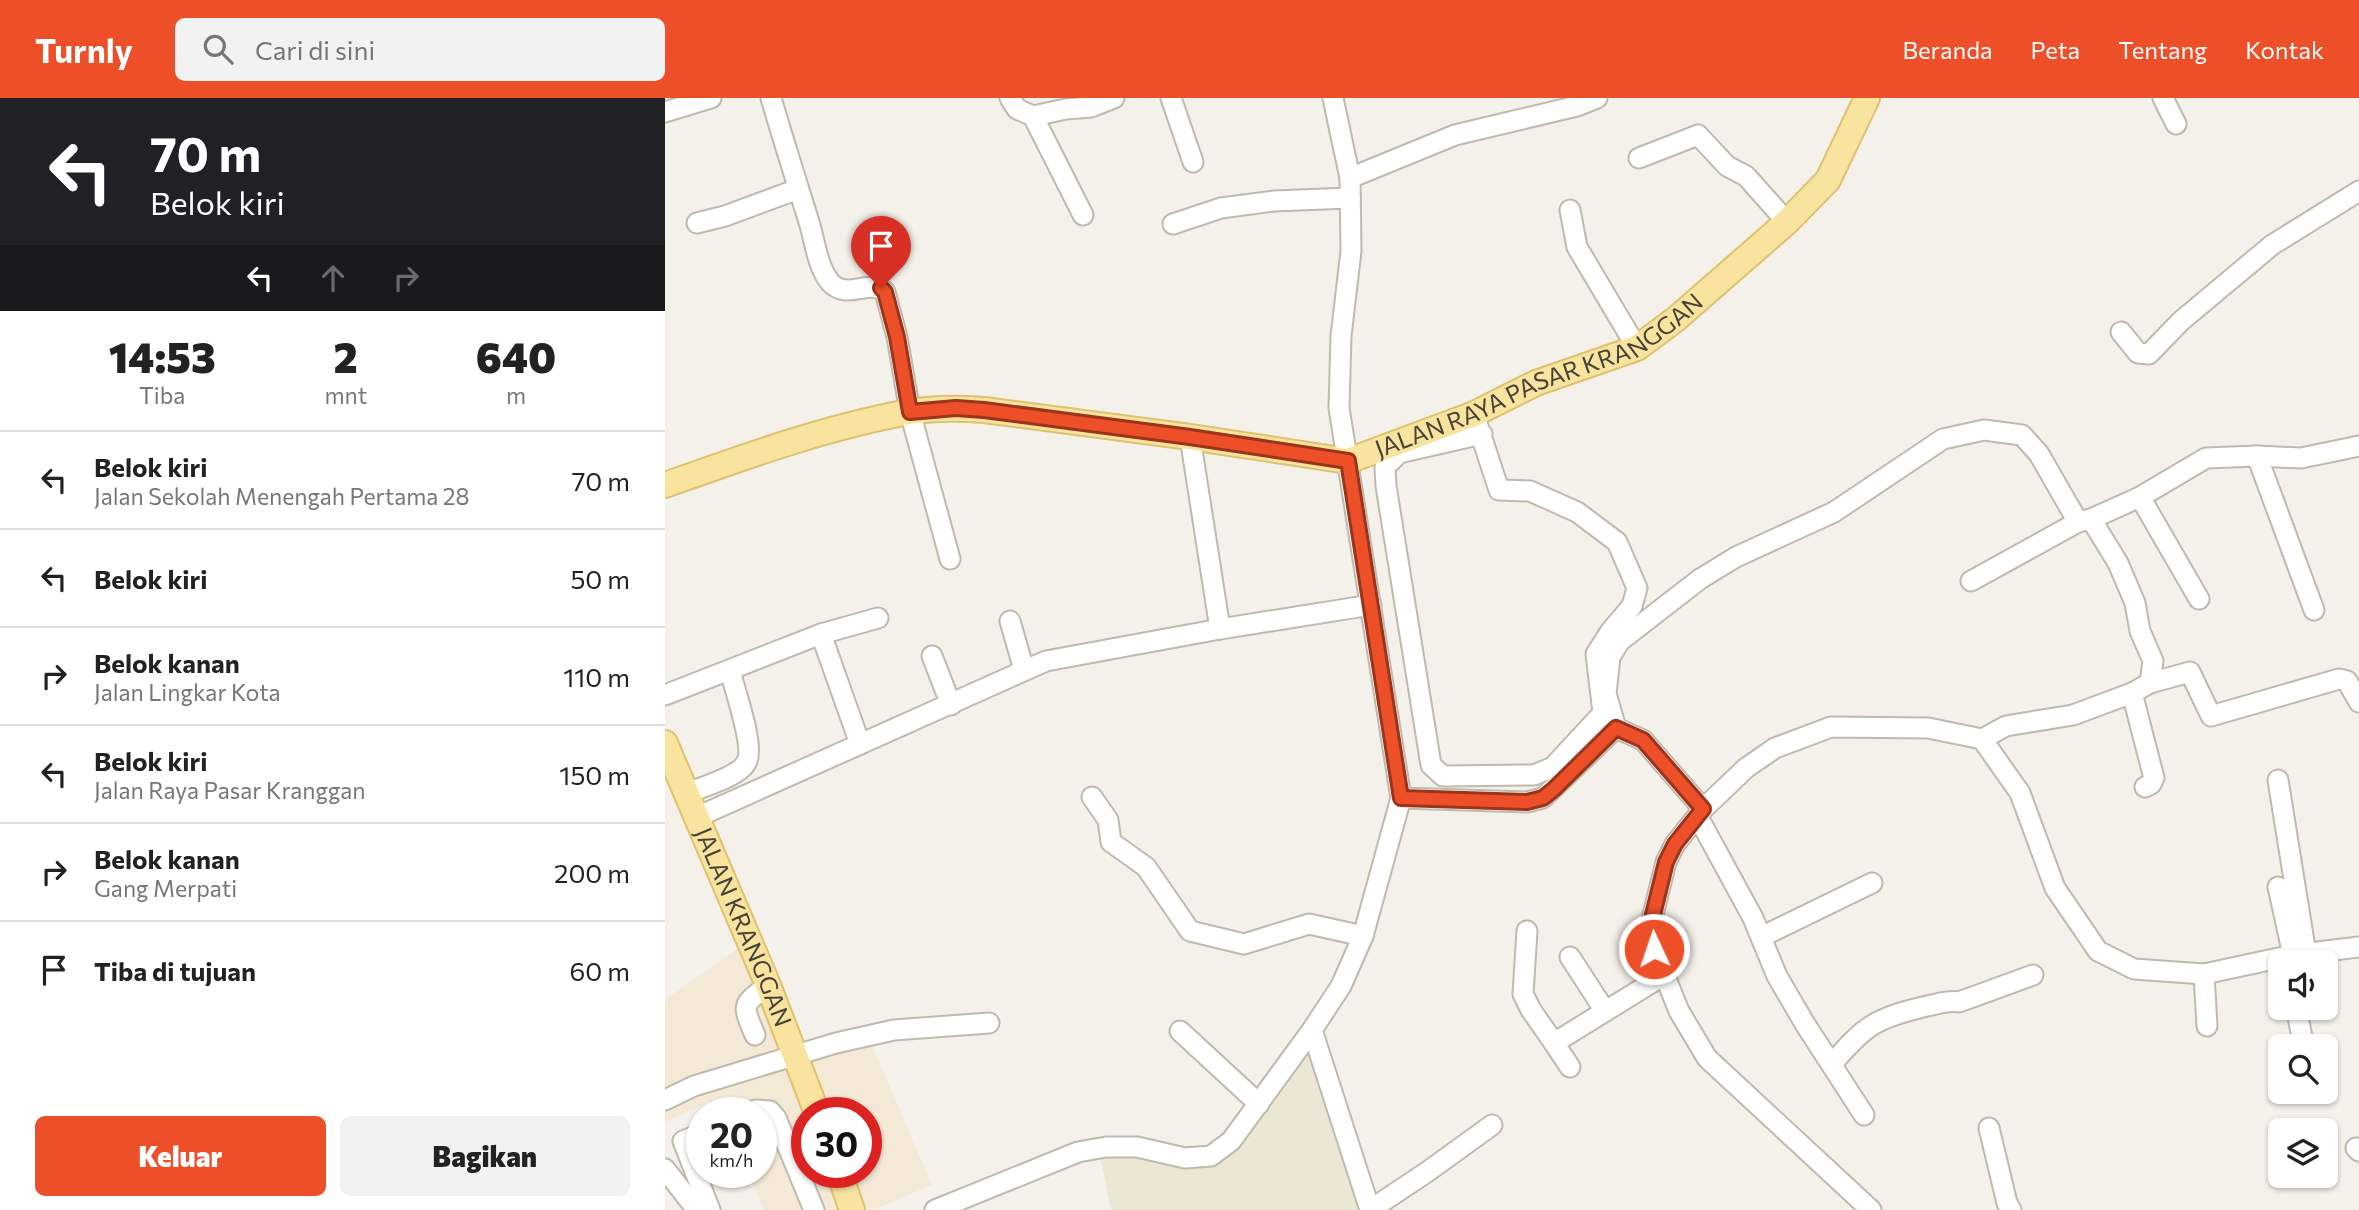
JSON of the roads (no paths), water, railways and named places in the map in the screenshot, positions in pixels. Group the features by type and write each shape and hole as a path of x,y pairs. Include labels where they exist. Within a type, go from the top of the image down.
{"main road":[{"name":"JALAN RAYA PASAR KRANGGAN","path":"665,485 734,460 835,430 910,412 956,408 1190,437 1348,461 1478,424 1536,383 1637,348 1676,319 1787,222 1828,180 1867,98"},
{"name":"JALAN KRANGGAN","path":"666,748 768,985 811,1097"},
{"path":"844,1188 852,1210"}],"street":[{"path":"665,112 711,98"},
{"path":"771,98 818,258 831,283 843,290 874,287 885,292 897,337 910,412 950,559"},
{"path":"1010,98 1017,109 1034,116 1083,215"},
{"path":"1034,116 1064,103 1091,107 1114,98"},
{"path":"1171,98 1193,162"},
{"path":"935,1210 1078,1152 1106,1147 1137,1147 1185,1158 1211,1156 1231,1141 1312,1030 1341,986 1363,936 1401,798 1339,408 1341,336 1351,251 1350,178 1333,98"},
{"path":"1350,178 1455,135 1597,98"},
{"path":"2162,98 2176,124"},
{"path":"1639,158 1698,135 1727,166 1746,176 1787,222"},
{"path":"697,223 725,216 798,189"},
{"path":"2121,332 2138,353 2149,355 2181,321 2272,245 2359,191"},
{"path":"1173,225 1221,208 1274,201 1350,198"},
{"path":"1570,210 1577,247 1637,348"},
{"path":"1478,424 1499,490 1530,491 1577,512 1617,542 1637,588 1632,606 1596,654 1603,713 1553,767 1535,775 1443,776 1431,765 1428,753 1385,467 1399,453 1478,424"},
{"path":"1864,1115 1777,976 1761,937 1700,813 1643,740 1616,728 1606,694 1610,657 1620,641 1700,579 1736,557 1834,512 1943,439 1984,430 2022,435 2039,454 2084,521 2118,563 2135,603 2140,631 2153,661 2150,683"},
{"path":"1190,437 1220,629"},
{"path":"1971,581 2084,521 2140,498 2206,458 2301,458 2359,446"},
{"path":"2257,456 2314,610"},
{"path":"1354,499 1367,491 1386,486"},
{"path":"2140,498 2199,599"},
{"path":"697,817 1024,670 1059,657 1371,605"},
{"path":"665,695 821,634 878,618"},
{"path":"1010,621 1024,670"},
{"path":"821,634 860,744"},
{"path":"932,656 951,705"},
{"path":"687,793 737,772 746,764 749,756 730,670"},
{"path":"1871,1210 1707,1058 1679,1011 1654,949 1650,927 1666,862 1675,844 1700,813 1746,768 1775,748 1831,727 1928,728 1982,739 2006,726 2073,715 2132,693 2150,683 2190,672 2211,716 2339,679 2347,681 2359,702"},
{"path":"2132,693 2154,778 2151,784 2145,787"},
{"path":"1401,798 1527,802 1543,798 1616,728"},
{"path":"1982,739 2020,793 2055,888 2098,951 2134,970 2204,974 2268,962"},
{"path":"1395,764 1428,753"},
{"path":"2278,780 2296,950"},
{"path":"1092,797 1108,820 1111,842 1146,867 1190,931 1244,944 1310,925 1363,936"},
{"path":"1761,937 1872,883"},
{"path":"2279,887 2295,950"},
{"path":"1527,930 1523,994 1570,1067"},
{"path":"2338,950 2359,947"},
{"path":"1570,957 1605,1011"},
{"path":"2204,974 2207,1026"},
{"path":"1554,1043 1664,975"},
{"path":"1832,1064 1857,1036 1880,1020 1947,1001 1959,1002 2033,975"},
{"path":"755,1035 745,1006 768,985"},
{"path":"665,1100 694,1086 796,1055 894,1030 989,1023"},
{"path":"1312,1030 1370,1210 1492,1125"},
{"path":"1180,1031 1259,1104"},
{"path":"777,1120 814,1210"},
{"path":"1989,1128 2011,1210"},
{"path":"665,1169 697,1210"},
{"path":"701,1188 710,1210"}]}
